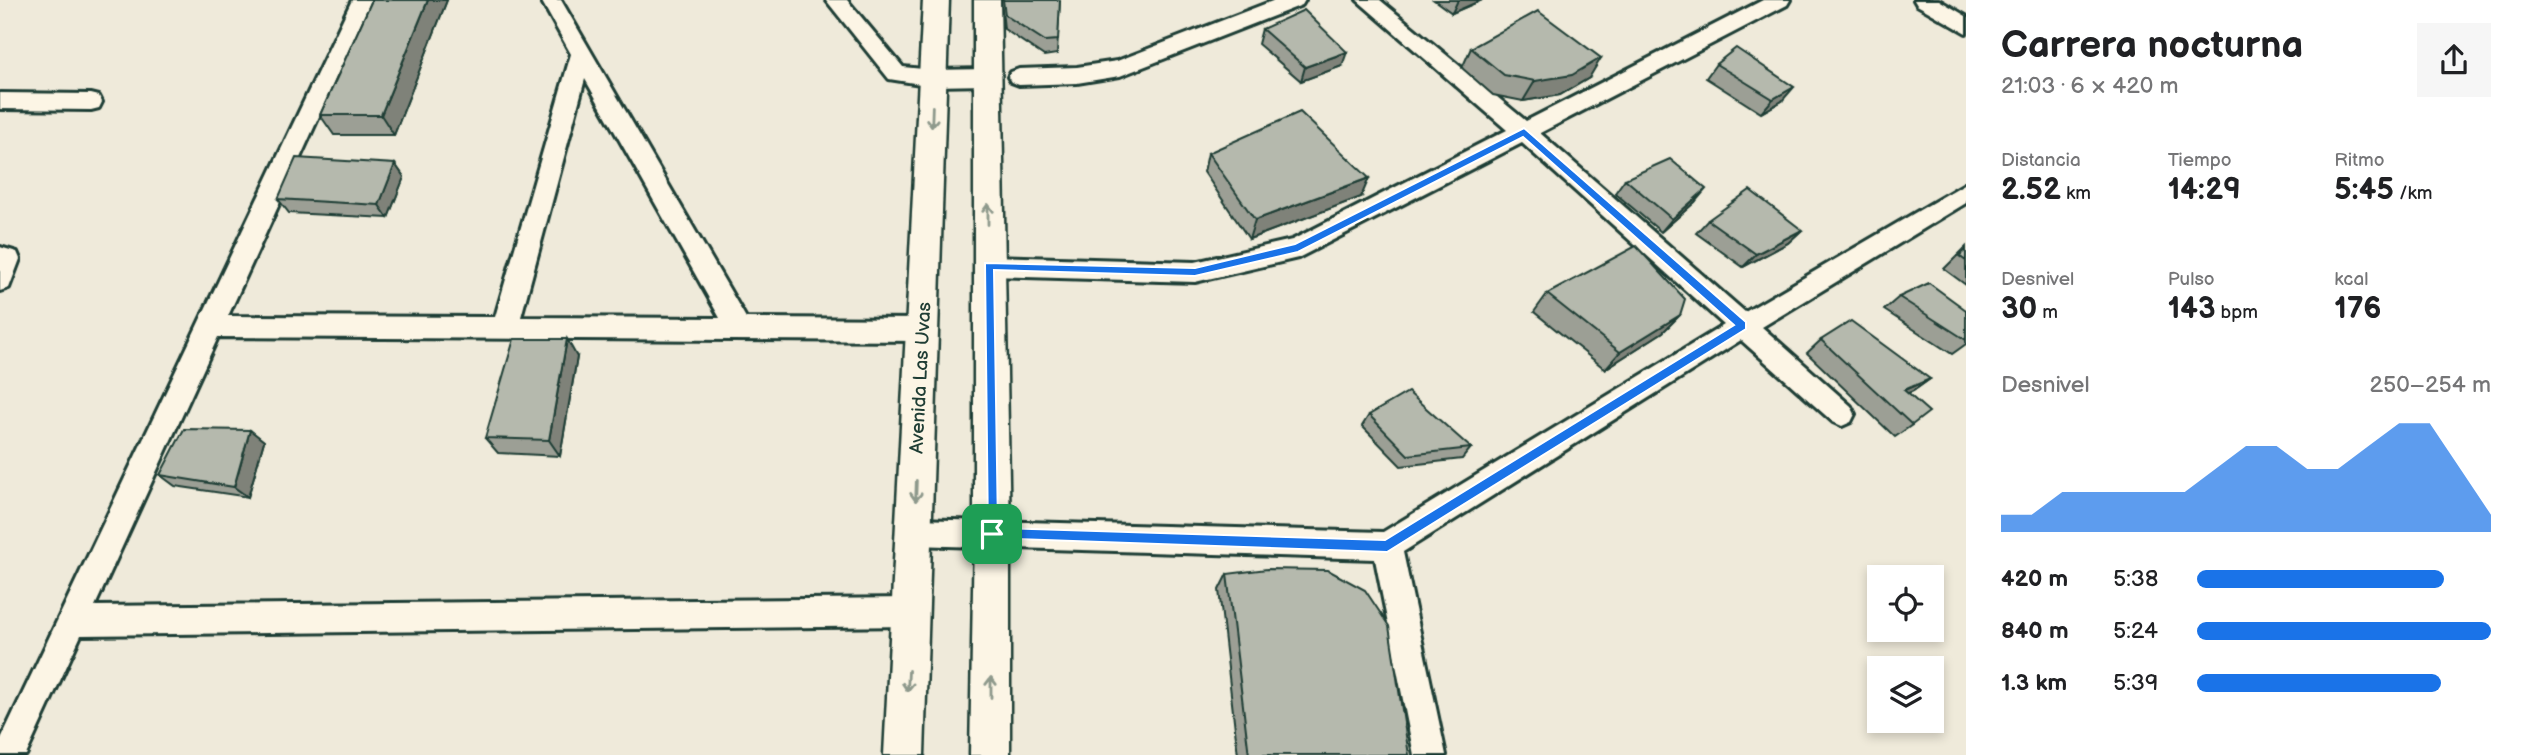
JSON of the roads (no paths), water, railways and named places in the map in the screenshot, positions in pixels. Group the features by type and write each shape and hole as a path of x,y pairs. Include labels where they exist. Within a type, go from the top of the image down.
{"street":[{"path":"10,755 362,0"},
{"path":"551,0 739,329"},
{"path":"836,0 897,74 933,78 1077,75 1120,68 1295,0"},
{"name":"Avenida Las Uvas","path":"904,755 936,0"},
{"path":"987,0 1003,77 989,266 992,534 990,755"},
{"path":"1367,0 1524,132 1842,414"},
{"path":"989,266 1195,272 1298,248 1780,0"},
{"path":"1924,0 1966,26"},
{"path":"505,328 582,52"},
{"path":"0,101 91,102"},
{"path":"915,531 1387,546 1966,191"},
{"path":"0,257 8,259 0,281"},
{"path":"210,326 923,330"},
{"path":"1387,546 1430,755"},
{"path":"72,621 911,612"}]}
